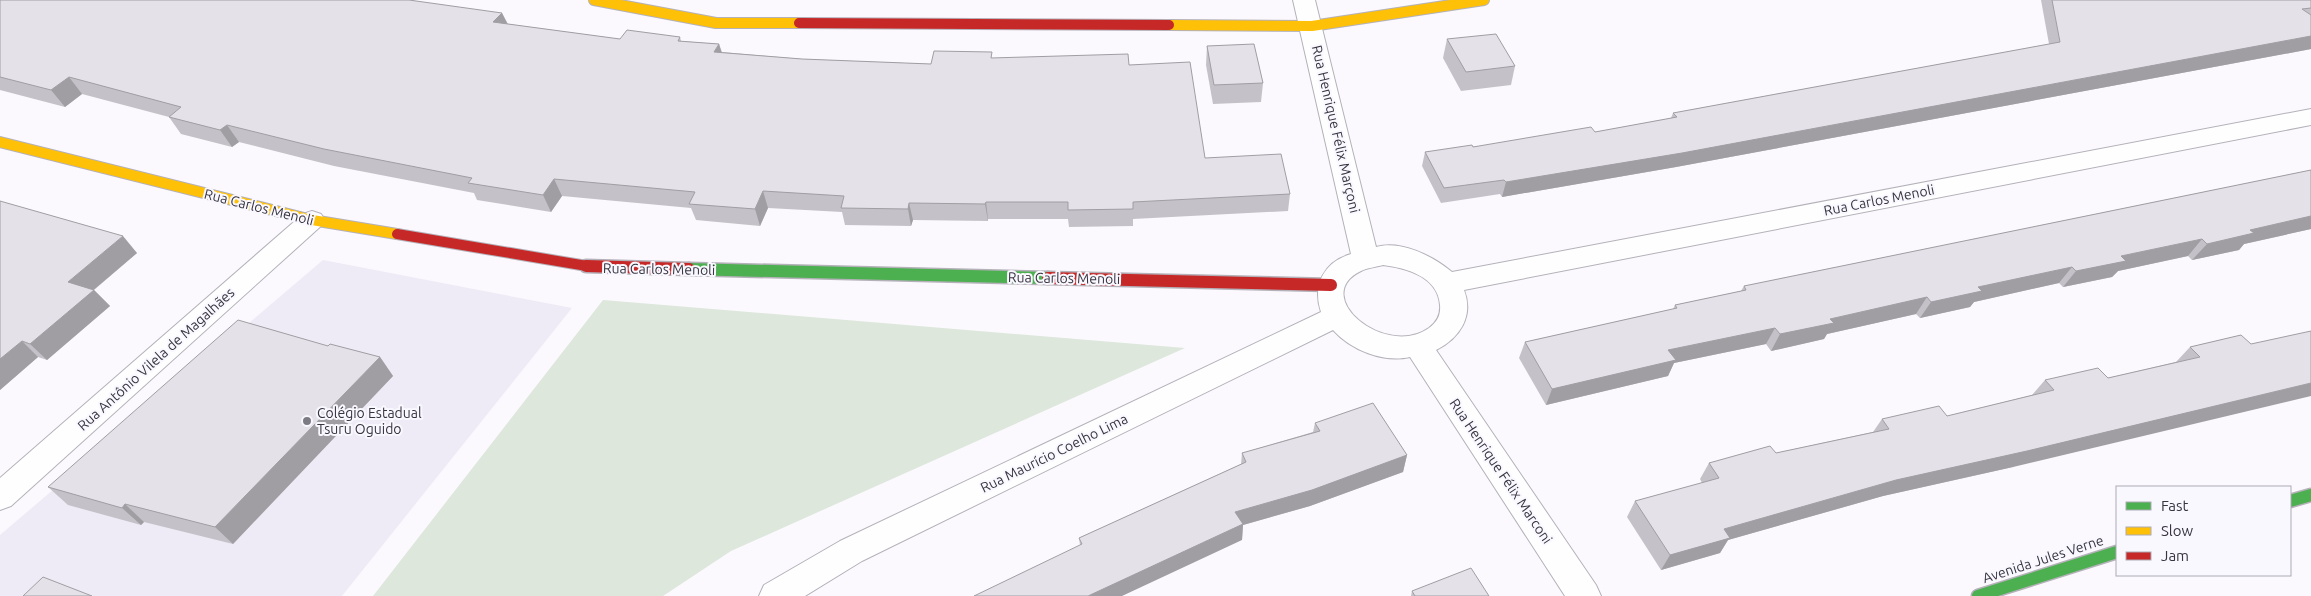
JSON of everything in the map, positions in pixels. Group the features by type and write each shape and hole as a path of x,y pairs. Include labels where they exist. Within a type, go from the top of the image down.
{"street":[{"path":"594,0 716,24 1312,26 1484,0"},
{"name":"Rua Henrique Félix Marçoni","path":"1304,0 1312,26 1366,258"},
{"name":"Rua Carlos Menoli","path":"1446,283 2311,117"},
{"name":"Rua Carlos Menoli","path":"0,142 312,220 594,267 1331,285"},
{"name":"Rua Antônio Vilela de Magalhães","path":"0,497 312,220"},
{"path":"1392,256 1418,262 1434,271 1446,283 1454,298 1455,312 1449,327 1436,339 1418,346 1396,348 1374,344 1351,333 1335,316 1329,298 1331,285 1344,268 1366,258 1392,256"},
{"name":"Rua Maurício Coelho Lima","path":"776,596 851,551 1335,316"},
{"name":"Rua Henrique Félix Marconi","path":"1418,346 1584,596"},
{"path":"2291,501 2311,495"},
{"name":"Avenida Jules Verne","path":"1978,596 2116,552"}],"shaded area":[{"name":"Colégio Estadual Tsuru Oguido","path":"323,260 572,308 342,596 0,596 0,535"},
{"path":"603,300 1185,348 731,551 663,596 373,596"}],"building":[{"path":"0,0 409,0 502,13 493,22 620,39 627,30 680,37 678,41 719,44 714,52 802,59 931,64 934,51 992,52 991,58 1128,54 1129,65 1190,62 1205,158 1281,154 1290,194 1133,202 1133,209 1068,210 1068,202 909,203 908,209 841,208 844,196 763,191 755,209 689,204 695,192 554,179 543,195 468,183 472,178 324,149 227,125 220,130 169,117 181,107 69,77 51,90 0,77"},
{"path":"2052,0 2311,0 2311,8 2302,9 2311,15 2311,36 1682,153 1506,182 1504,180 1444,188 1425,152 1472,145 1473,147 1591,127 1595,132 1677,117 1673,113 2060,42"},
{"path":"1496,34 1515,66 1466,72 1447,39"},
{"path":"1254,44 1263,83 1214,85 1207,46"},
{"path":"2311,170 2311,216 2250,230 2254,233 2207,244 2202,239 2121,256 2126,261 2076,271 2072,267 1978,287 1982,291 1931,302 1927,297 1830,319 1834,323 1780,334 1775,328 1668,350 1676,360 1552,389 1525,342 1677,308 1675,305 1746,290 1744,286"},
{"path":"0,201 123,236 68,282 94,290 30,344 22,341 0,359"},
{"path":"238,320 328,346 330,344 380,357 215,527 125,504 122,508 48,487"},
{"path":"2311,331 2311,383 2027,451 1896,480 1724,529 1730,538 1670,555 1635,501 1719,478 1709,463 1770,446 1776,453 1889,429 1882,419 1939,406 1947,416 2054,390 2045,380 2098,368 2108,378 2200,357 2190,347 2241,335 2251,344"},
{"path":"1373,403 1407,455 1312,490 1235,512 1243,524 1088,596 974,596 1082,544 1079,538 1246,462 1242,453 1320,431 1315,423"},
{"path":"1471,568 1489,596 1415,596 1412,591"},
{"path":"43,577 92,596 23,596"}],"traffic: fast":[{"path":"689,269 1048,278"},
{"path":"2291,501 2311,495"},
{"path":"1978,596 2116,552"}],"traffic: slow":[{"path":"594,0 716,23 799,23"},
{"path":"1169,25 1312,26 1484,0"},
{"path":"0,142 312,220 397,234"}],"traffic: jam":[{"path":"799,23 1169,25"},
{"path":"397,234 594,267 689,269"},
{"path":"1048,278 1331,285"}],"place":[{"name":"Colégio Estadual Tsuru Oguido","path":"307,421"}]}
